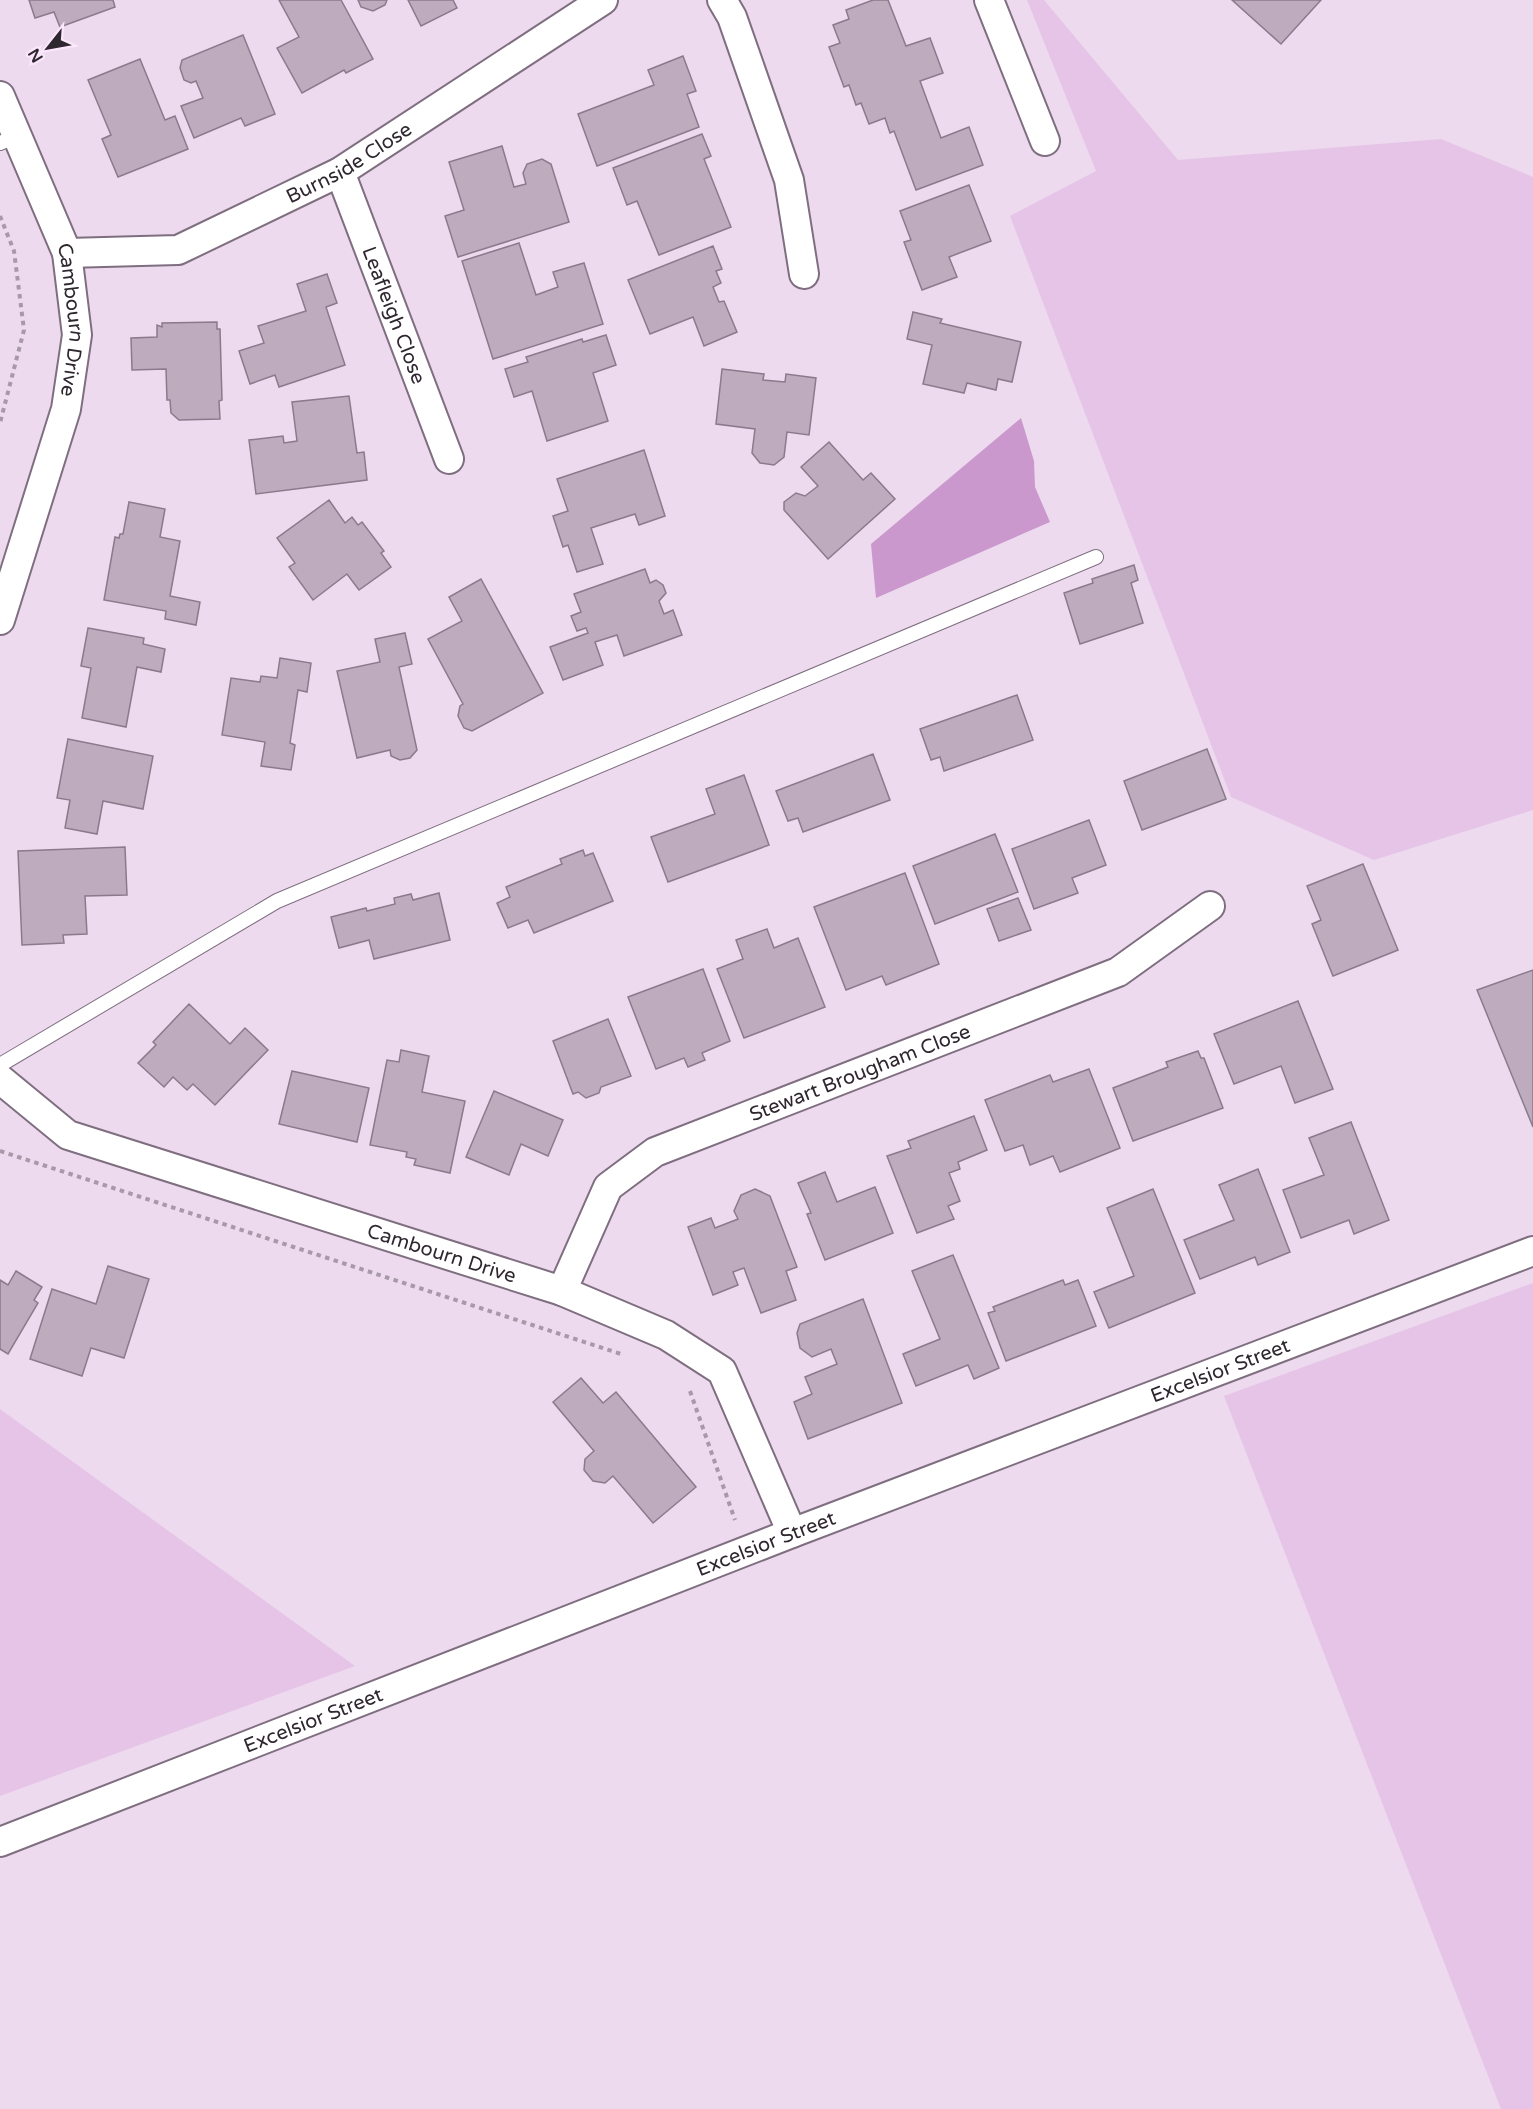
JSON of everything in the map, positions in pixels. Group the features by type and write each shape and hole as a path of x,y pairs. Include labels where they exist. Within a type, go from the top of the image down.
{"street":[{"name":"Burnside Close","path":"67,253 178,250 340,172 603,0"},
{"path":"722,0 732,17 789,180 804,274"},
{"path":"990,0 1045,141"},
{"name":"Cambourn Drive","path":"0,96 9,139 67,253 77,335 66,409 0,620"},
{"name":"Leafleigh Close","path":"340,172 449,459"},
{"name":"Stewart Brougham Close","path":"562,1291 608,1187 655,1152 1118,972 1210,906"},
{"name":"Cambourn Drive","path":"0,1078 68,1135 562,1291 666,1335 722,1371 792,1533"},
{"name":"Excelsior Street","path":"0,1842 745,1551 1533,1251"}],"lane":[{"path":"0,1065 277,901 1096,557"}],"path":[{"path":"0,216 14,251 24,330 0,423"},
{"path":"0,1151 630,1358"},
{"path":"683,1386 691,1392 745,1551"}],"shaded area":[{"path":"1027,0 1044,0 1178,160 1441,139 1533,177 1533,810 1374,860 1231,797 1010,216 1096,171"},
{"path":"1021,418 1034,461 1035,487 1050,522 876,598 871,544"},
{"path":"1533,1283 1533,2109 1501,2109 1224,1396"},
{"path":"0,1409 355,1666 0,1796"}],"building":[{"path":"29,0 113,0 115,7 60,27 54,12 35,18"},
{"path":"279,0 341,0 373,59 346,73 344,70 302,93 277,48 299,37"},
{"path":"358,0 387,0 385,5 373,11 361,7"},
{"path":"408,0 453,0 457,8 421,26"},
{"path":"873,0 888,0 906,46 930,38 943,73 920,81 941,138 969,127 983,165 916,190 894,131 890,133 885,118 869,124 861,103 856,105 849,85 844,87 829,47 840,43 833,25 849,19 846,10"},
{"path":"1232,0 1321,0 1281,44"},
{"path":"243,35 275,114 245,126 241,118 194,138 181,106 203,98 196,81 191,83 184,80 180,68 182,60"},
{"path":"683,56 696,91 687,94 699,127 597,166 578,114 654,85 648,70"},
{"path":"140,59 165,120 175,116 188,149 118,177 102,139 111,135 88,80"},
{"path":"702,134 711,156 704,159 731,227 659,255 637,201 627,205 613,168"},
{"path":"502,146 514,187 526,184 523,173 527,164 542,159 551,164 569,222 458,257 445,216 464,210 449,162"},
{"path":"969,185 991,241 949,257 957,277 922,290 904,242 911,240 900,211"},
{"path":"519,243 536,295 558,287 553,272 584,263 603,324 493,359 462,261"},
{"path":"713,246 722,269 716,271 721,283 713,287 719,302 724,301 737,332 704,346 693,317 650,334 628,280"},
{"path":"327,274 337,303 326,307 345,365 279,387 275,375 250,384 239,351 264,343 258,326 306,311 297,284"},
{"path":"913,312 942,319 940,323 1021,342 1012,382 998,379 996,390 967,383 964,393 923,384 932,345 907,339"},
{"path":"217,322 217,329 220,329 222,400 219,401 220,419 179,420 171,413 170,400 167,400 166,369 132,370 131,338 157,337 157,325 162,327 162,323"},
{"path":"606,335 616,365 593,373 608,421 547,441 532,391 514,397 505,369 528,362 526,357 582,339 583,342"},
{"path":"722,369 764,374 763,380 785,382 786,374 816,378 809,435 787,432 784,457 774,465 760,463 752,453 755,429 716,424"},
{"path":"349,396 357,453 364,452 367,480 256,494 249,440 283,436 284,443 297,441 292,402"},
{"path":"829,442 863,480 871,473 895,499 828,559 784,510 784,502 796,493 805,496 818,486 801,467"},
{"path":"644,450 665,516 639,525 635,514 591,528 603,564 577,572 568,545 563,547 553,516 568,511 557,479"},
{"path":"329,500 345,523 352,517 358,525 362,522 384,551 381,553 391,567 359,590 347,574 313,600 289,567 295,563 277,538"},
{"path":"129,502 165,509 160,537 180,541 170,596 200,602 196,625 165,619 166,611 104,600 115,537 119,538 120,534 123,534"},
{"path":"1134,565 1138,580 1131,583 1143,623 1080,644 1064,593 1093,583 1092,579"},
{"path":"645,569 650,583 656,580 663,585 666,593 659,601 664,614 673,610 682,635 624,656 617,635 595,642 603,665 563,680 550,647 588,633 586,628 577,631 571,616 581,612 574,594"},
{"path":"481,579 543,693 472,731 464,728 458,716 460,706 463,704 428,639 462,621 449,597"},
{"path":"88,628 144,638 143,644 165,649 161,672 137,667 126,727 82,718 91,668 81,666"},
{"path":"405,633 412,664 399,667 417,750 410,758 400,760 391,756 390,750 357,758 337,671 380,662 375,639"},
{"path":"280,658 311,663 307,692 298,690 290,743 295,745 291,770 261,766 265,742 222,735 231,678 260,682 261,676 277,678"},
{"path":"1017,695 1033,740 944,771 940,757 931,760 920,729"},
{"path":"68,739 153,756 143,809 103,801 97,834 65,828 70,800 57,798"},
{"path":"1207,749 1226,799 1142,830 1124,781"},
{"path":"873,754 890,800 803,832 798,818 788,821 776,791"},
{"path":"744,775 769,845 668,882 651,837 715,814 706,789"},
{"path":"1089,820 1106,865 1072,878 1078,893 1034,909 1012,849"},
{"path":"995,834 1018,892 935,924 913,866"},
{"path":"125,847 127,895 85,896 87,934 63,935 64,943 22,945 18,851"},
{"path":"583,850 585,856 593,853 613,901 534,933 528,920 508,928 497,903 510,897 506,887 562,864 560,859"},
{"path":"1363,864 1398,950 1333,976 1312,924 1321,920 1307,886"},
{"path":"905,873 939,964 886,985 882,976 846,990 814,907"},
{"path":"439,893 450,940 374,959 369,940 339,948 331,917 366,908 367,911 395,904 394,898 411,894 413,900"},
{"path":"1018,898 1031,930 999,941 987,909"},
{"path":"767,929 774,948 798,938 825,1007 744,1038 717,969 743,959 736,940"},
{"path":"703,969 730,1041 702,1053 705,1060 688,1067 684,1058 656,1069 628,997"},
{"path":"1533,970 1533,1127 1477,990"},
{"path":"1298,1001 1333,1089 1295,1103 1281,1066 1234,1084 1214,1034"},
{"path":"189,1004 230,1044 245,1028 268,1050 215,1105 193,1084 187,1090 173,1077 164,1087 138,1063 156,1045 153,1042"},
{"path":"608,1019 631,1076 601,1087 599,1093 586,1098 578,1092 573,1094 553,1041"},
{"path":"401,1050 429,1056 422,1092 465,1101 450,1173 414,1165 416,1159 406,1157 407,1152 370,1145 387,1060 399,1062"},
{"path":"1198,1051 1201,1058 1204,1058 1223,1108 1133,1141 1113,1088 1168,1067 1166,1062"},
{"path":"1089,1069 1120,1148 1060,1172 1053,1156 1030,1165 1023,1145 1005,1151 985,1100 1050,1075 1053,1082"},
{"path":"292,1071 369,1088 357,1142 279,1124"},
{"path":"494,1091 563,1120 548,1156 521,1144 509,1175 466,1157"},
{"path":"974,1116 987,1150 958,1162 960,1169 949,1173 960,1201 948,1206 954,1219 917,1233 887,1156 911,1148 908,1141"},
{"path":"1351,1122 1389,1220 1354,1234 1349,1220 1301,1238 1283,1190 1324,1175 1309,1138"},
{"path":"1258,1169 1290,1252 1258,1265 1255,1257 1200,1279 1184,1240 1234,1220 1219,1185"},
{"path":"825,1172 837,1202 875,1187 893,1233 825,1260 807,1214 811,1213 798,1183"},
{"path":"755,1189 770,1196 797,1267 786,1271 796,1300 761,1313 744,1268 733,1272 738,1285 713,1295 688,1227 711,1218 715,1228 738,1219 734,1211 741,1195"},
{"path":"1153,1189 1195,1293 1109,1328 1094,1292 1134,1276 1107,1208"},
{"path":"953,1255 999,1368 974,1379 968,1365 916,1386 903,1354 940,1339 912,1271"},
{"path":"108,1266 149,1279 124,1358 91,1348 82,1376 30,1359 52,1289 96,1304"},
{"path":"16,1271 42,1287 34,1300 38,1303 8,1354 0,1349 0,1280 8,1285"},
{"path":"1063,1280 1065,1285 1078,1280 1096,1326 1006,1361 988,1313 995,1311 993,1307"},
{"path":"863,1299 902,1403 808,1439 794,1402 812,1394 805,1377 837,1364 831,1349 812,1357 800,1348 797,1333 800,1324"},
{"path":"581,1378 603,1403 616,1392 696,1487 653,1523 613,1476 605,1483 593,1481 584,1470 585,1459 594,1451 553,1402"}]}
